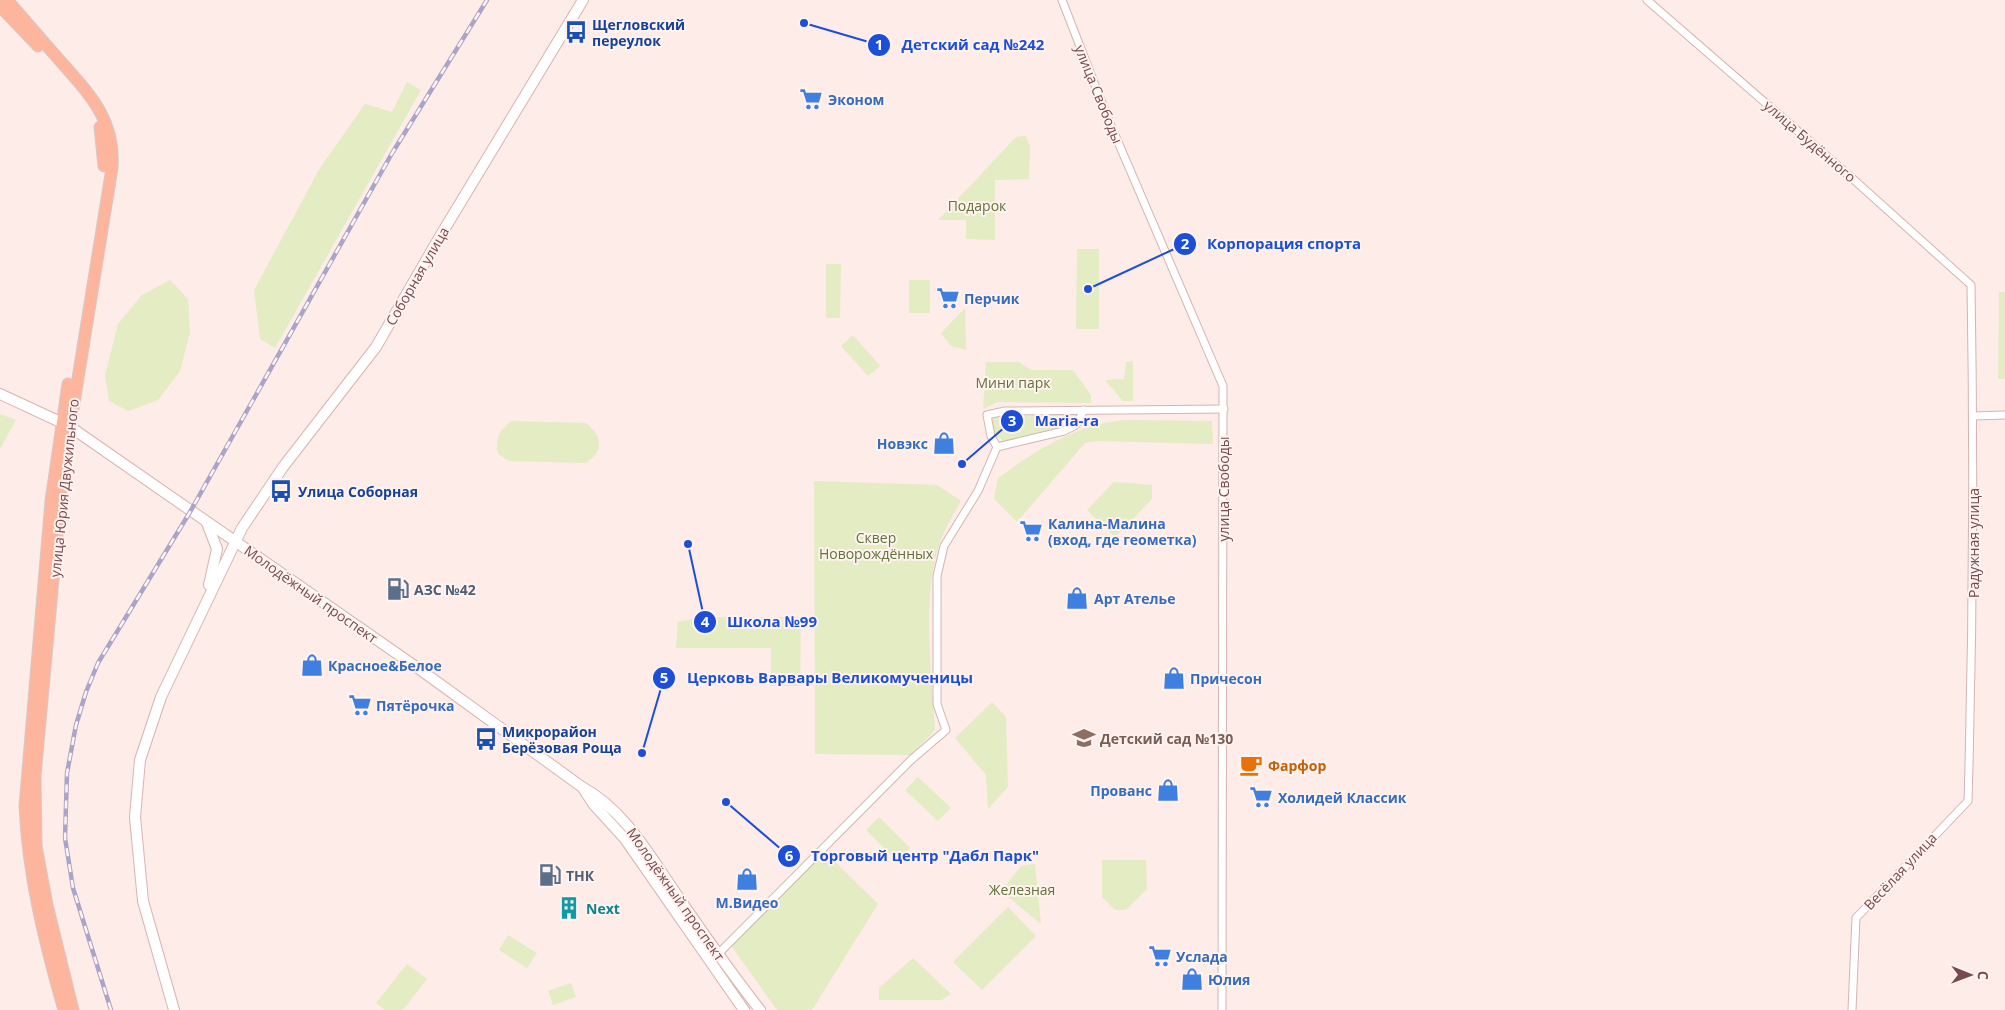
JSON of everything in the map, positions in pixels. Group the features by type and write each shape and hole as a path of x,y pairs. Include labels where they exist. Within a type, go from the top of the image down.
{"main road":[{"name":"улица Юрия Двужильного","path":"7,0 98,106 109,130 112,144 112,168 51,501 24,806 27,850 35,895 64,1010"},
{"name":"улица Юрия Двужильного","path":"0,6 75,87 97,117 103,135 105,159 65,425 34,776 36,846 47,905 73,1010"}],"street":[{"name":"Соборная улица","path":"204,603 242,528 283,467 376,347 439,238 583,0"},
{"name":"улица Свободы","path":"1062,0 1109,121 1222,386 1224,409 1222,1010"},
{"name":"улица Будённого","path":"1647,0 1853,179 1971,285"},
{"name":"Радужная улица","path":"1968,801 1973,635 1971,285"},
{"name":"Молодёжный проспект","path":"0,394 65,425 236,542 582,787 600,797 633,832 718,954 760,1010"},
{"path":"997,447 991,436 987,415 1005,410 1224,409"},
{"path":"997,447 1064,431 1076,425 1084,410"},
{"path":"1973,416 2005,415"},
{"path":"718,954 911,760 946,730 937,704 938,576 944,546 978,491 997,447"},
{"path":"174,1010 143,902 136,851 136,790 140,760 160,697 204,603 217,549 206,522"},
{"name":"Молодёжный проспект","path":"582,787 594,804 625,839 744,1010"},
{"name":"Весёлая улица","path":"1852,1010 1856,918 1968,801"}],"green space":[{"path":"407,82 421,90 275,348 260,339 254,290 320,168 365,104 392,112"},
{"name":"Подарок","path":"1026,136 1030,147 1029,179 995,180 995,240 966,239 966,220 938,220 1016,137"},
{"path":"1077,249 1099,249 1099,329 1076,329"},
{"path":"826,264 841,264 840,318 826,318"},
{"path":"170,280 188,299 190,332 180,371 158,400 128,411 109,401 105,375 118,324 142,295"},
{"path":"909,280 930,280 930,313 909,313"},
{"path":"1999,292 2005,292 2005,379 1998,379"},
{"path":"965,308 966,350 951,346 941,333"},
{"path":"853,335 880,366 868,376 841,346"},
{"path":"1133,361 1133,401 1123,401 1105,380 1124,379 1126,362"},
{"name":"Мини парк","path":"986,362 1019,362 1031,370 1073,370 1091,395 1091,403 998,402 983,409"},
{"path":"1079,413 1073,424 1049,434 1003,441 994,433 992,418"},
{"path":"0,414 16,420 0,449"},
{"path":"1126,420 1212,421 1213,444 1097,441 1085,443 1017,522 994,499 998,478 1042,448 1090,427"},
{"path":"512,421 586,423 598,438 599,448 586,463 509,461 498,454 497,444 501,431"},
{"name":"Сквер Новорождённых","path":"814,481 937,485 961,501 940,542 934,564 931,587 929,635 935,730 911,755 815,754"},
{"path":"1114,482 1152,485 1152,499 1115,537 1087,510"},
{"path":"701,617 801,617 800,686 771,686 771,648 676,648 678,622"},
{"path":"992,702 1006,717 1008,787 988,809 986,775 955,738"},
{"path":"918,777 951,808 938,821 905,790"},
{"path":"879,817 910,848 897,861 866,830"},
{"path":"822,849 878,904 812,1010 777,1010 729,943"},
{"path":"1102,860 1146,860 1147,889 1126,910 1115,910 1102,897"},
{"name":"Железная","path":"1035,864 1041,924 1001,891 1021,866"},
{"path":"1008,907 1036,936 982,990 953,962"},
{"path":"508,935 537,953 527,968 499,950"},
{"path":"913,958 951,994 942,1000 879,1000 879,988"},
{"path":"407,964 427,979 403,1010 385,1010 376,1003"},
{"path":"571,983 576,997 553,1005 548,991"}],"railway":[{"path":"111,1010 73,888 65,838 67,773 76,725 86,692 98,663 190,512 391,155 487,0"}],"place":[{"name":"Детский сад №242","path":"804,23"},
{"name":"Щегловский переулок","path":"576,32"},
{"name":"Эконом","path":"811,99"},
{"name":"Корпорация спорта","path":"1088,289"},
{"name":"Перчик","path":"948,298"},
{"name":"Новэкс","path":"944,443"},
{"name":"Maria-ra","path":"962,464"},
{"name":"Улица Соборная","path":"281,491"},
{"name":"Калина-Малина (вход, где геометка)","path":"1031,531"},
{"name":"Школа №99","path":"688,544"},
{"name":"АЗС №42","path":"398,589"},
{"name":"Арт Ателье","path":"1077,598"},
{"name":"Красное&Белое","path":"312,665"},
{"name":"Причесон","path":"1174,678"},
{"name":"Пятёрочка","path":"360,705"},
{"name":"Детский сад №130","path":"1084,738"},
{"name":"Микрорайон Берёзовая Роща","path":"486,739"},
{"name":"Церковь Варвары Великомученицы","path":"642,753"},
{"name":"Фарфор","path":"1251,765"},
{"name":"Прованс","path":"1168,790"},
{"name":"Холидей Классик","path":"1261,797"},
{"name":"Торговый центр \"Дабл Парк\"","path":"726,802"},
{"name":"ТНК","path":"550,875"},
{"name":"М.Видео","path":"747,879"},
{"name":"Next","path":"569,908"},
{"name":"Услада","path":"1160,956"},
{"name":"Юлия","path":"1192,979"}]}
